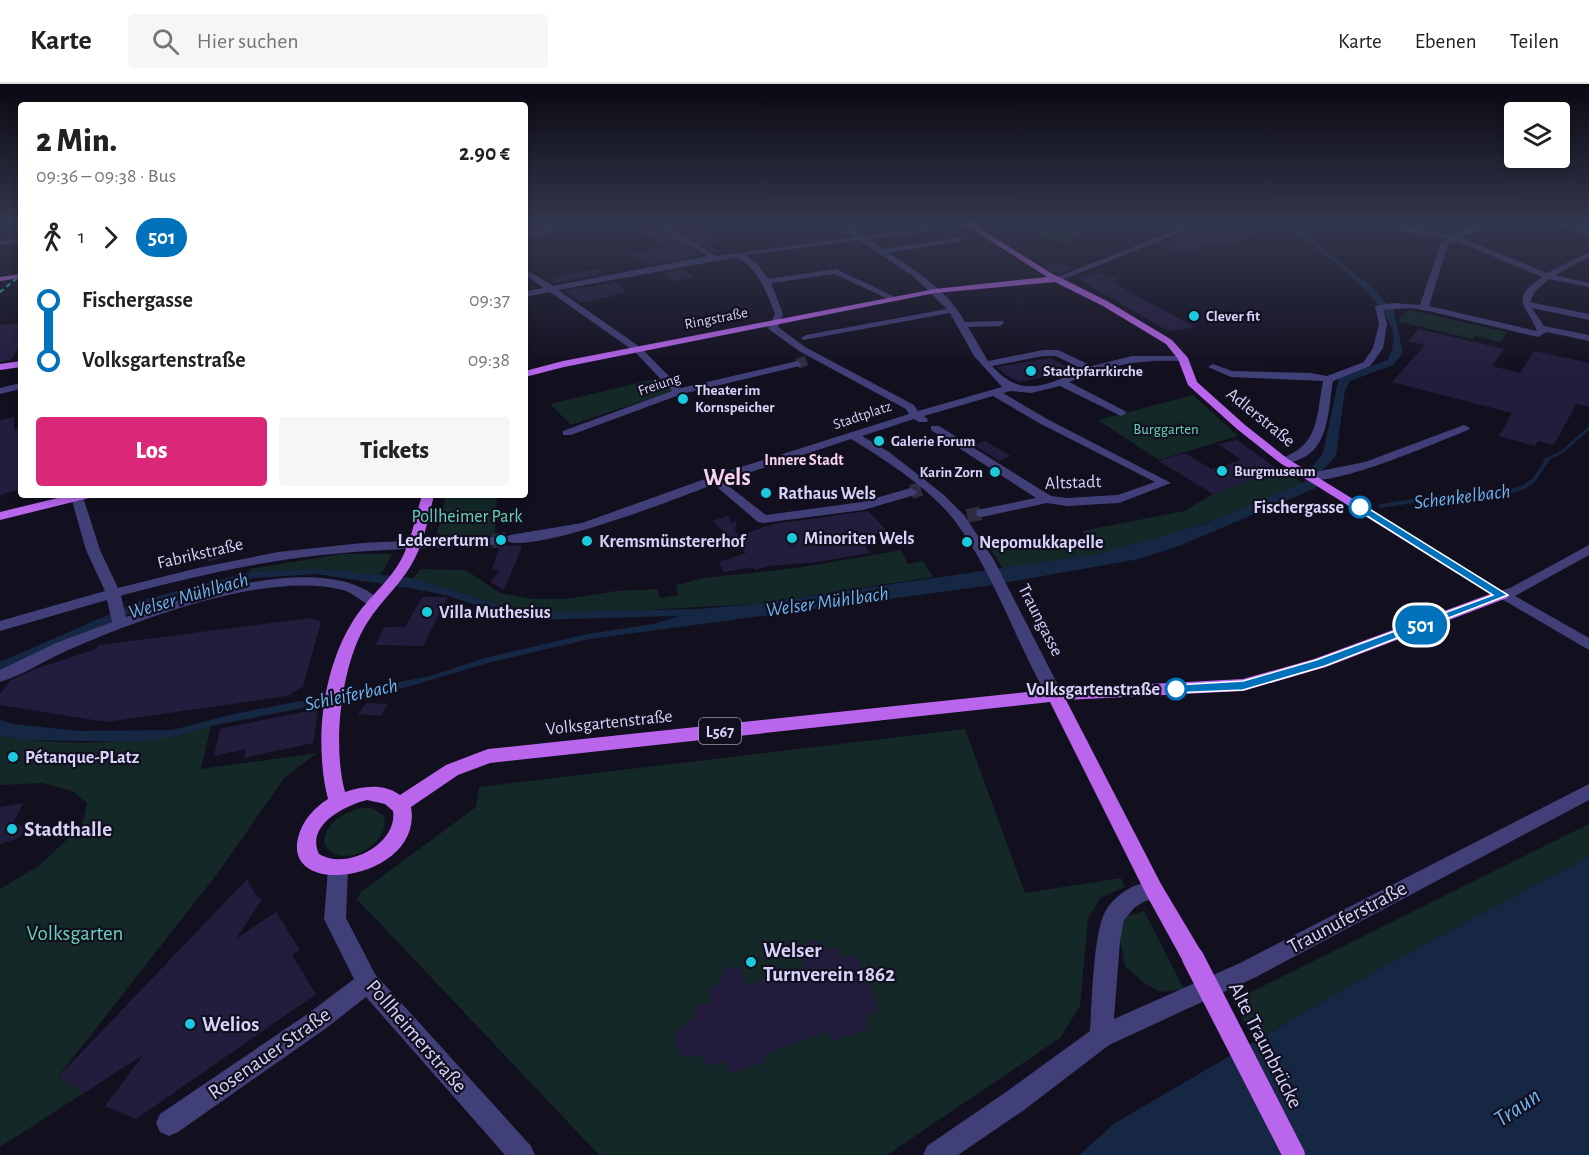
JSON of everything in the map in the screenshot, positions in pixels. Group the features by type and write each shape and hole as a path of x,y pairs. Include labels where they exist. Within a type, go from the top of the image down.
{"main road":[{"name":"Adlerstraße","path":"1047,273 1169,342 1183,358 1192,383 1241,427 1284,461 1502,595"},
{"path":"0,279 18,276"},
{"name":"Ringstraße","path":"528,373 893,298 935,291 1056,279"},
{"name":"Adlerstraße","path":"1029,283 1084,293"},
{"path":"0,367 18,364"},
{"path":"0,516 73,498"},
{"path":"338,802 332,788 330,769 336,695 346,646 358,623 398,573 413,544 427,498"},
{"name":"Volksgartenstraße","path":"400,804 452,770 488,756 1055,695 1243,685 1320,663 1502,595"},
{"name":"Traungasse","path":"1055,695 1154,890 1193,958"},
{"path":"374,793 392,797 400,804 405,814 404,826 386,850 371,860 355,867 338,869 314,862 308,854 306,844 308,832 315,821 338,802 352,796 374,793"},
{"name":"Alte Traunbrücke","path":"1193,958 1294,1155"}],"street":[{"path":"528,273 637,349 679,392"},
{"path":"528,296 549,294 553,290 639,273"},
{"path":"761,273 768,281 779,314 773,328 798,340 953,310"},
{"path":"768,281 815,273"},
{"path":"844,273 893,298"},
{"path":"912,273 935,291 953,310 964,325 974,350 987,364 1003,391 1021,391 1061,382 1115,362 1144,357 1183,358"},
{"path":"1056,279 1072,273"},
{"path":"1424,307 1435,273"},
{"path":"1540,273 1589,285"},
{"path":"1540,331 1526,304 1526,299 1534,287 1553,273"},
{"path":"1213,367 1231,374 1310,376 1328,379 1368,364 1377,350 1383,324 1379,307 1393,304 1424,307 1540,331 1589,338"},
{"path":"1526,304 1589,317"},
{"path":"964,325 1000,322"},
{"path":"798,340 807,360 910,406 915,415 1047,499"},
{"path":"987,364 1043,353 1058,353 1092,370"},
{"name":"Freiung","path":"567,433 679,392 807,360"},
{"path":"1284,461 1306,453 1313,446 1320,429 1328,379"},
{"path":"1061,382 1121,413"},
{"path":"0,391 18,387"},
{"name":"Stadtplatz","path":"510,539 563,532 598,524 705,483 705,477 711,474 724,480 915,415 1003,391"},
{"name":"Altstadt","path":"982,513 1047,499 1067,502 1119,499 1165,483 1043,421 1003,391"},
{"path":"1315,478 1385,459 1464,429"},
{"name":"Traungasse","path":"855,436 885,454 920,490 963,517 1055,695"},
{"path":"724,480 763,519 863,506 920,490"},
{"path":"81,498 93,550 117,611"},
{"path":"413,544 492,541"},
{"name":"Fabrikstraße","path":"0,626 117,611 319,550 413,544"},
{"path":"1502,595 1515,591 1589,549"},
{"path":"0,676 62,647 117,611 194,598 231,577 333,582 366,593 375,602"},
{"name":"Adlerstraße","path":"1502,595 1589,645"},
{"name":"Traunuferstraße","path":"936,1155 1015,1101 1101,1037 1248,970 1589,791"},
{"name":"Pollheimerstraße","path":"338,869 335,919 368,982 522,1155"},
{"path":"1101,1037 1109,941 1114,916 1127,901 1138,894 1154,890"},
{"name":"Rosenauer Straße","path":"169,1123 317,1021 368,982"}],"green space":[{"path":"1409,310 1507,332 1500,342 1475,336 1472,339 1397,321"},
{"path":"658,378 673,391 571,425 550,404"},
{"name":"Burggarten","path":"1193,395 1238,436 1159,460 1098,420"},
{"path":"1279,469 1303,483 1203,524 1125,548 1074,559 1003,569 989,547 1033,541 1041,549 1089,541 1082,531 1184,511 1213,494"},
{"name":"Pollheimer Park","path":"445,498 497,498 495,535 462,537 437,534"},
{"path":"901,550 908,564 923,561 933,577 756,604 625,611 526,613 413,578 421,569 466,570 500,593 531,599 566,599 616,591 657,589 660,598 678,595 676,585 704,578 796,568"},
{"path":"342,554 392,554 381,575 321,569 250,572 249,569"},
{"name":"Volksgarten","path":"211,726 201,769 317,753 285,777 220,870 58,1077 84,1093 0,1147 0,889 40,865 82,825 87,803 72,791 43,783 0,785 0,736 53,742 106,742 159,737"},
{"name":"Welser Turnverein 1862","path":"965,729 1025,893 1121,878 1125,887 1100,898 1088,919 1080,1006 1060,1038 887,1155 599,1155 357,899 361,892 476,807 479,787"},
{"path":"362,808 372,808 384,816 384,827 380,838 361,852 350,856 330,851 324,842 328,829 343,815"},
{"path":"1589,824 1589,856 1370,974 1255,1041 1233,1001"},
{"path":"1144,911 1184,989 1160,992 1144,983 1125,966 1120,940 1124,917"}],"water":[{"path":"1347,273 1354,273 1393,308 1403,353 1393,365 1350,381 1345,390 1336,456 1321,472 1316,488 1179,546 1139,559 986,586 590,639 488,663 404,688 211,726 174,737 136,742 27,740 0,736 0,720 13,724 79,731 172,730 234,714 430,676 485,658 587,634 653,624 680,616 527,620 449,596 410,588 316,574 253,578 134,612 0,671 0,662 142,600 250,572 321,569 413,578 526,613 697,609 756,604 1098,554 1204,524 1305,482 1312,467 1323,453 1339,377 1388,360 1393,333 1387,318 1363,287"},
{"name":"Traun","path":"1589,856 1589,1155 1079,1155 1115,1123 1370,974"}],"building":[{"path":"576,273 604,274 555,283 549,278"},
{"path":"662,273 688,273 694,277 674,281"},
{"path":"1099,273 1120,279 1111,282 1195,327 1168,331 1078,279"},
{"path":"615,282 627,292 586,302 578,301 565,291"},
{"path":"18,323 18,349 11,360 0,362 0,325"},
{"path":"1419,329 1504,349 1492,366 1520,373 1534,351 1589,363 1589,407 1576,404 1554,445 1538,441 1535,446 1499,436 1512,413 1392,382 1425,345 1408,341"},
{"name":"Stadtpfarrkirche","path":"1051,358 1070,369 1058,372 1059,374 1020,382 1005,375 997,367"},
{"path":"14,417 14,430 18,429 18,490 0,495 0,420"},
{"path":"1237,440 1279,470 1213,494 1159,461 1185,453 1211,469 1241,460 1218,444"},
{"path":"985,441 1011,456 999,461 974,445"},
{"name":"Minoriten Wels","path":"868,511 888,532 860,537 870,553 819,562 768,566 755,570 753,567 724,572 719,562 746,553 712,521 728,516 731,523 737,520 735,530 738,536 774,524"},
{"path":"223,543 229,555 209,562 203,550"},
{"path":"522,545 504,590 490,582 500,571 492,569 500,546"},
{"name":"Villa Muthesius","path":"422,597 448,597 423,646 375,645 385,627 405,627"},
{"path":"311,618 321,622 303,686 287,696 106,722 0,705 0,694 11,680 35,669 96,649 98,645"},
{"path":"366,703 388,704 381,716 358,714"},
{"path":"318,709 313,743 244,758 246,749 214,756 220,729"},
{"name":"Stadthalle","path":"23,803 14,822 26,828 19,838 0,844 0,807"},
{"name":"Welios","path":"247,879 257,897 262,899 236,939 276,912 300,950 292,955 316,994 136,1119 105,1106 143,1055 84,1093 58,1077"},
{"name":"Welser Turnverein 1862","path":"811,940 818,941 830,950 837,947 842,959 857,955 880,1010 865,1016 869,1028 832,1041 829,1032 765,1054 766,1062 728,1074 725,1061 706,1066 704,1056 686,1057 680,1054 675,1045 676,1033 695,1015 693,1008 711,1001 708,988 720,984 722,973 728,967 738,967 743,974 745,986 806,965 801,951 803,946"}],"waterway":[{"name":"Schenkelbach","path":"1545,460 1562,452 1589,428"},
{"name":"Schenkelbach","path":"1381,506 1463,493 1509,492 1524,487 1534,480 1548,459"}],"tunnel":[{"path":"797,364 807,360"},
{"path":"911,492 921,489"},
{"path":"967,516 982,513"},
{"path":"492,541 510,539"}],"railway":[{"path":"0,292 18,277"}],"bus line":[{"name":"501","path":"1176,689 1243,685 1320,663 1502,595 1360,507"}],"place":[{"name":"Clever fit","path":"1194,316"},
{"name":"Stadtpfarrkirche","path":"1031,371"},
{"name":"Theater im Kornspeicher","path":"683,399"},
{"name":"Galerie Forum","path":"879,441"},
{"name":"Burgmuseum","path":"1222,471"},
{"name":"Karin Zorn","path":"995,472"},
{"name":"Rathaus Wels","path":"766,493"},
{"name":"Fischergasse","path":"1360,507"},
{"name":"Minoriten Wels","path":"792,538"},
{"name":"Ledererturm","path":"501,540"},
{"name":"Kremsmünstererhof","path":"587,541"},
{"name":"Nepomukkapelle","path":"967,542"},
{"name":"Villa Muthesius","path":"427,612"},
{"name":"Volksgartenstraße","path":"1176,689"},
{"name":"Pétanque-PLatz","path":"13,757"},
{"name":"Stadthalle","path":"12,829"},
{"name":"Welser Turnverein 1862","path":"751,962"},
{"name":"Welios","path":"190,1024"}],"district":[{"name":"Innere Stadt","path":"804,459"},
{"name":"Wels","path":"727,477"}],"water label":[{"name":"Welser Mühlbach","path":"188,595"},
{"name":"Welser Mühlbach","path":"827,601"},
{"name":"Schleiferbach","path":"351,694"}]}
